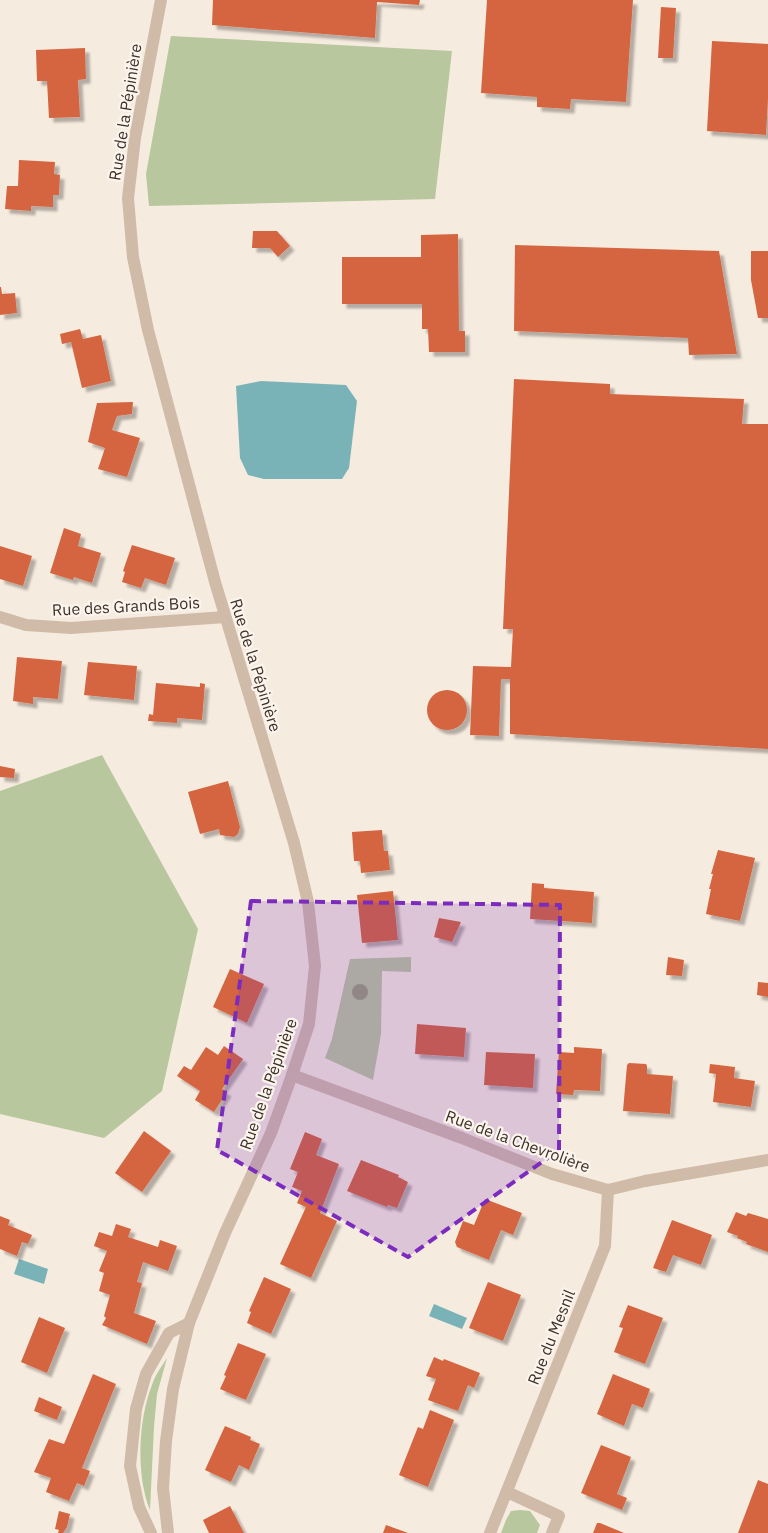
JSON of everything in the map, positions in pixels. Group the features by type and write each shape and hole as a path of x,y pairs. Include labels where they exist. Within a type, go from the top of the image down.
{"street":[{"name":"Rue de la Pépinière","path":"161,0 135,138 128,198 133,256 148,330 177,445 225,617 294,842 308,902 315,966 309,1024 292,1075 271,1133 225,1233 189,1323 173,1389 166,1441 163,1488 168,1533"},
{"name":"Rue des Grands Bois","path":"0,617 26,625 71,628 225,617"},
{"name":"Rue de la Chevrolière","path":"292,1075 552,1174 608,1190 645,1181 768,1160"},
{"name":"Rue du Mesnil","path":"490,1533 605,1246 608,1190"},
{"path":"151,1533 139,1507 130,1466 136,1409 146,1374 170,1333 189,1323"},
{"path":"507,1492 559,1516 552,1533"}],"highlighted area":[{"path":"251,901 560,905 559,1150 408,1257 217,1150"}],"green space":[{"path":"171,36 452,51 435,199 149,206 146,174"},
{"path":"102,755 198,929 162,1091 104,1138 0,1114 0,791"},
{"path":"411,957 411,972 382,971 381,1034 373,1080 325,1058 332,1039 350,959"},
{"path":"167,1358 157,1394 150,1510 142,1481 140,1448 147,1399 157,1374"},
{"path":"511,1511 530,1511 540,1525 537,1533 501,1533"}],"water":[{"path":"261,381 346,385 357,401 349,468 342,479 264,479 248,475 240,458 236,386"},
{"path":"19,1259 48,1269 44,1284 14,1274"},
{"path":"434,1304 467,1318 462,1329 429,1316"}],"building":[{"path":"213,0 420,0 419,5 377,2 375,38 212,25"},
{"path":"487,0 633,0 626,102 571,99 570,109 537,107 537,97 481,93"},
{"path":"661,7 676,8 673,58 658,58"},
{"path":"712,41 768,44 766,135 707,131"},
{"path":"85,48 86,79 78,80 80,117 49,118 47,81 37,81 36,50"},
{"path":"19,160 55,162 54,174 60,175 59,195 53,195 53,207 31,206 31,211 5,209 7,186 18,186"},
{"path":"253,231 277,231 290,246 278,257 270,248 252,248"},
{"path":"458,234 459,331 465,331 465,352 429,352 428,329 422,329 422,304 342,304 342,257 421,257 421,235"},
{"path":"515,245 719,251 737,354 689,355 688,338 514,331"},
{"path":"751,251 768,251 768,318 758,318 751,280"},
{"path":"0,287 2,294 15,293 17,313 0,315"},
{"path":"80,329 83,339 101,335 111,381 82,388 71,342 62,344 60,334"},
{"path":"514,379 610,384 610,394 744,399 742,424 768,424 768,749 510,734 510,679 501,679 499,736 470,735 473,666 511,667 513,629 503,629"},
{"path":"133,402 132,414 117,416 112,430 140,438 127,477 98,469 105,448 88,442 97,403"},
{"path":"64,528 81,534 78,546 101,553 92,583 74,577 73,580 50,573"},
{"path":"132,545 175,558 166,585 145,578 141,588 122,582 125,572 123,571"},
{"path":"0,546 32,556 23,586 0,579"},
{"path":"17,657 62,661 58,699 33,697 33,704 13,701"},
{"path":"88,662 137,666 134,700 84,695"},
{"path":"156,683 200,687 200,683 205,684 202,720 177,718 177,723 148,721 149,714 153,715"},
{"path":"451,690 458,693 464,699 467,710 466,718 458,727 451,730 443,730 436,727 428,718 427,706 430,699 439,691"},
{"path":"0,766 15,769 14,778 0,777"},
{"path":"228,781 240,827 238,834 234,837 220,835 219,829 200,834 188,792"},
{"path":"382,830 384,851 388,851 390,870 361,873 360,861 354,861 352,832"},
{"path":"718,850 755,858 740,921 706,914 713,874 711,874"},
{"path":"532,883 544,884 544,888 594,892 592,923 530,919"},
{"path":"393,891 398,940 362,943 357,895"},
{"path":"439,918 461,922 452,942 434,937"},
{"path":"668,957 684,960 682,976 666,975"},
{"path":"230,969 264,984 247,1023 213,1007"},
{"path":"758,982 768,983 768,997 757,995"},
{"path":"417,1024 466,1028 464,1057 415,1054"},
{"path":"224,1046 243,1059 222,1089 227,1092 214,1112 195,1100 200,1091 177,1076 184,1066 191,1070 206,1047 218,1055"},
{"path":"574,1047 602,1049 600,1091 574,1090 573,1095 556,1094 559,1052 574,1053"},
{"path":"486,1052 535,1054 533,1088 484,1085"},
{"path":"629,1063 646,1064 647,1074 673,1076 670,1114 623,1111 627,1065"},
{"path":"710,1064 735,1067 734,1078 755,1081 751,1107 713,1102 716,1074 709,1073"},
{"path":"144,1131 171,1151 142,1192 115,1173"},
{"path":"305,1132 322,1139 316,1155 339,1164 320,1213 337,1221 311,1278 280,1264 306,1207 297,1203 302,1191 292,1187 298,1172 290,1169"},
{"path":"361,1160 399,1175 398,1177 408,1182 397,1208 388,1205 387,1207 347,1191"},
{"path":"485,1199 522,1213 513,1235 501,1230 489,1260 457,1247 455,1242 463,1221 474,1225"},
{"path":"736,1212 746,1216 748,1213 768,1219 768,1252 746,1244 747,1242 737,1238 738,1236 727,1232"},
{"path":"0,1216 10,1220 8,1225 32,1235 28,1244 22,1242 17,1256 0,1249"},
{"path":"672,1220 712,1235 701,1265 673,1255 666,1272 653,1268"},
{"path":"116,1224 131,1229 128,1237 158,1247 160,1240 177,1246 168,1271 143,1262 137,1282 142,1283 134,1313 156,1321 147,1344 102,1325 106,1318 104,1316 110,1295 99,1291 104,1273 99,1271 107,1251 94,1246 99,1232 112,1236"},
{"path":"264,1277 291,1289 271,1334 247,1323 251,1312 249,1311"},
{"path":"488,1282 521,1295 503,1341 469,1328"},
{"path":"628,1305 663,1318 645,1364 614,1352 623,1328 619,1327"},
{"path":"39,1317 65,1328 47,1373 21,1362"},
{"path":"238,1343 266,1354 246,1400 220,1389"},
{"path":"434,1357 480,1373 474,1388 468,1385 458,1411 428,1400 436,1379 426,1376"},
{"path":"93,1374 116,1384 82,1468 90,1471 84,1486 77,1483 69,1501 46,1492 51,1478 34,1472 49,1439 64,1444"},
{"path":"613,1374 650,1389 643,1408 632,1404 624,1426 597,1414"},
{"path":"39,1397 62,1407 57,1420 34,1411"},
{"path":"430,1410 454,1420 428,1487 399,1475 418,1427 423,1429"},
{"path":"225,1426 251,1437 250,1440 260,1444 249,1470 239,1465 231,1482 205,1470"},
{"path":"601,1445 631,1457 617,1494 627,1498 622,1510 581,1493"},
{"path":"758,1480 768,1484 768,1533 738,1533"},
{"path":"230,1506 244,1533 209,1533 203,1520"},
{"path":"59,1511 70,1514 67,1527 63,1533 58,1533 59,1530 55,1529"},
{"path":"597,1523 600,1523 624,1533 593,1533"},
{"path":"386,1525 408,1533 383,1533"}]}
